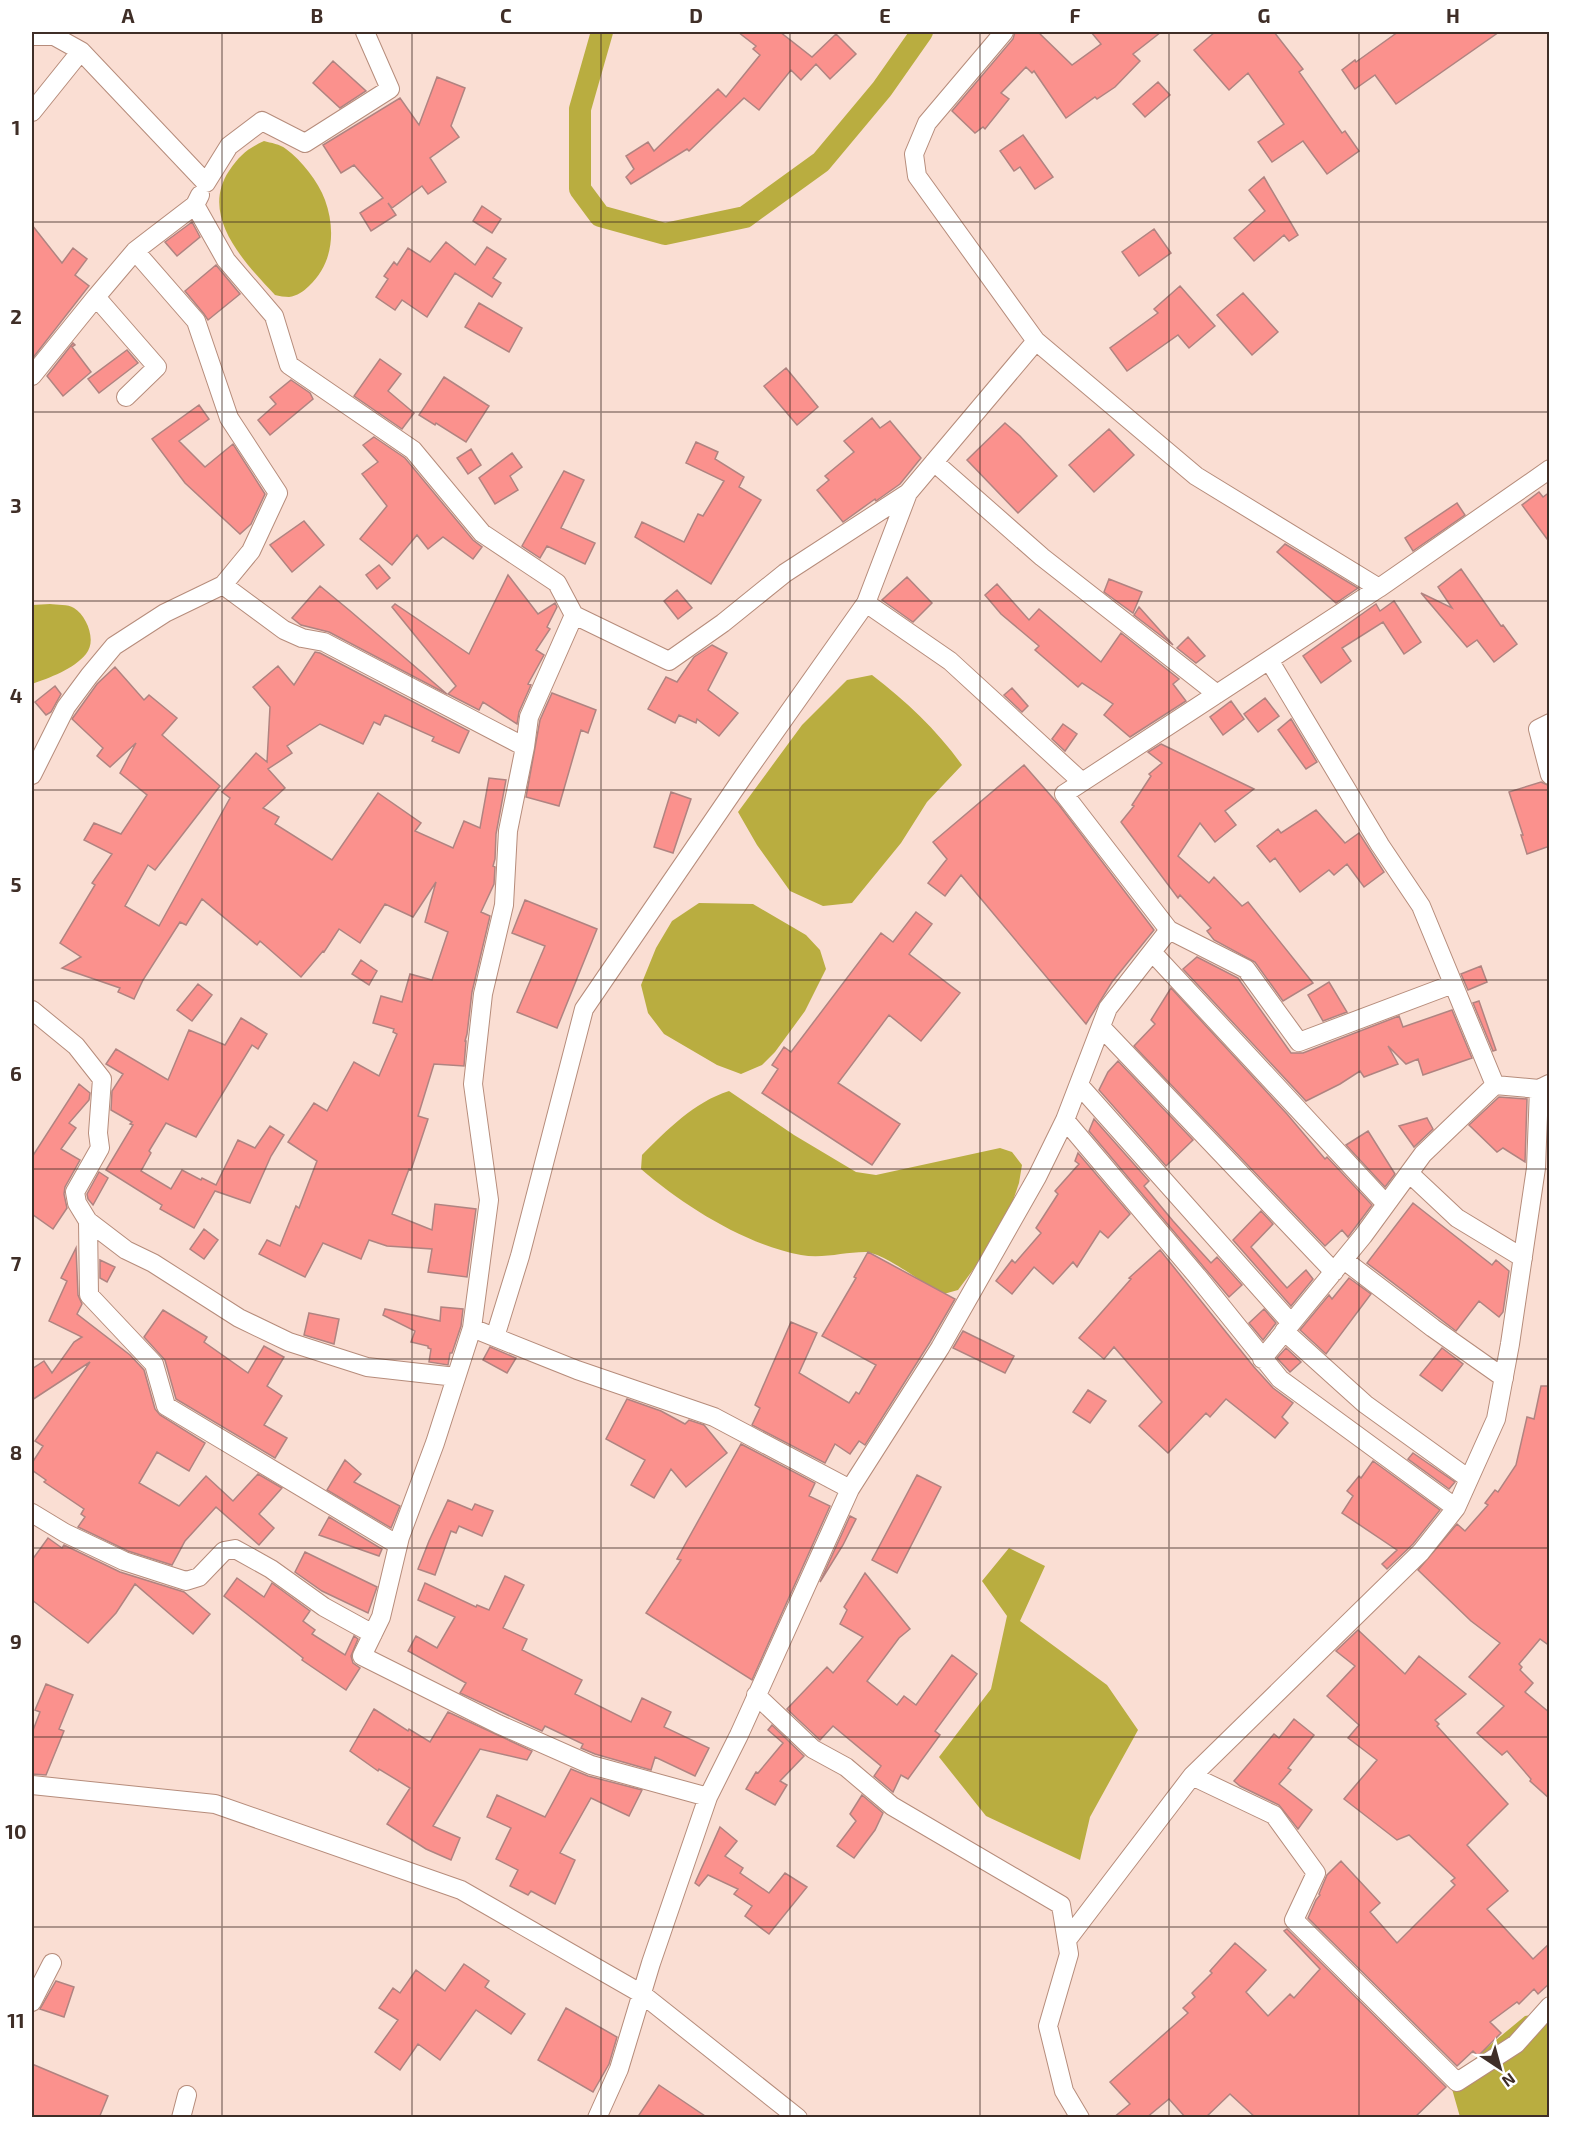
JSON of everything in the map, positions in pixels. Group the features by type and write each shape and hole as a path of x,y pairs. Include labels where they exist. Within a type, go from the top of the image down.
{"street":[{"path":"32,376 135,251 195,205 229,146 262,122 305,143 390,89 365,32"},
{"path":"1004,32 927,123 914,154 917,176 1036,341 1196,477 1379,588"},
{"path":"32,36 54,36 81,51 206,183"},
{"path":"32,112 81,51"},
{"path":"195,205 226,260 274,316 288,365 413,450 482,532 557,583 574,615 669,661 723,623 785,573 908,493 1036,341"},
{"path":"32,775 66,707 114,646 165,613 223,585 251,551 278,493 229,418 196,321 135,251"},
{"path":"96,297 157,367 126,397"},
{"path":"934,462 1042,557 1217,694"},
{"path":"1453,984 1299,1042 1246,969 1168,930 1064,794 1379,588 1550,469"},
{"path":"495,1337 520,1256 584,1009 745,774 866,603 908,493"},
{"path":"223,585 284,630 302,638 324,642 525,747"},
{"path":"866,603 950,661 1083,782"},
{"path":"574,615 529,717 508,831 504,905 483,994 473,1083 489,1200 472,1328 435,1443 398,1545 381,1617 362,1656 498,1724 591,1765 708,1797"},
{"path":"1269,660 1380,845 1421,906 1494,1085"},
{"path":"1550,723 1538,729 1550,775"},
{"path":"597,2118 619,2069 708,1797 850,1489 940,1348 1037,1177 1065,1120 1108,1008 1168,930"},
{"path":"1152,952 1386,1204"},
{"path":"32,1010 76,1046 102,1079 98,1133 100,1148 75,1192 77,1203 88,1221 126,1250 153,1263 240,1318 289,1341 367,1367 456,1377"},
{"path":"1101,1027 1339,1266 1504,1378"},
{"path":"1078,1085 1288,1327 1365,1404 1469,1479"},
{"path":"1067,1940 1192,1776 1420,1552 1456,1508 1496,1419 1523,1258 1536,1168 1544,1087 1494,1085 1423,1154 1339,1266 1262,1359"},
{"path":"1065,1120 1197,1276 1280,1379 1456,1508"},
{"path":"1409,1173 1457,1218 1523,1258"},
{"path":"88,1221 89,1294 154,1364 166,1406 398,1545"},
{"path":"472,1328 577,1370 714,1417 850,1489"},
{"path":"32,1513 65,1533 124,1561 186,1581 199,1577 224,1551 235,1549 271,1569 332,1612 373,1634"},
{"path":"756,1695 813,1749 846,1767 892,1806 1061,1905 1069,1954 1048,2026 1064,2091 1080,2118"},
{"path":"1192,1776 1274,1815 1316,1873 1294,1920 1457,2082 1516,2044 1550,2006"},
{"path":"32,1785 215,1804 460,1890 642,1994 798,2118"},
{"path":"32,2002 52,1962"},
{"path":"181,2118 187,2095"}],"shaded area":[{"path":"264,141 284,147 309,172 325,200 331,223 330,246 323,268 307,288 289,297 275,295 239,254 222,222 219,205 221,188 229,171 244,153"},
{"path":"32,605 69,606 79,612 89,629 91,642 86,654 75,664 32,684"},
{"path":"872,675 920,717 962,765 927,802 901,843 852,903 823,906 790,891 757,845 738,812 802,725 847,680"},
{"path":"699,903 753,904 806,935 820,950 826,969 805,1011 775,1052 762,1065 741,1074 717,1065 664,1034 648,1013 641,985 656,948 672,921"},
{"path":"729,1091 794,1135 856,1172 876,1175 1000,1148 1012,1152 1022,1165 1019,1183 1008,1215 993,1243 958,1290 940,1295 904,1269 873,1253 801,1255 780,1250 737,1233 695,1210 641,1169 642,1155 671,1127 704,1102"},
{"path":"1009,1548 1045,1566 1020,1621 1107,1685 1138,1730 1090,1817 1080,1860 986,1816 939,1757 991,1689 1007,1616 982,1581"},
{"path":"1549,2012 1549,2117 1460,2117 1452,2089 1478,2055 1525,2016"}],"building":[{"path":"738,32 780,32 812,57 836,34 856,54 830,79 816,64 801,80 791,70 759,110 744,98 689,151 687,149 631,184 626,177 634,169 626,156 648,142 654,151 718,89 726,97 760,55 753,49 756,46"},
{"path":"1015,32 1038,32 1072,65 1101,44 1091,32 1161,32 1133,54 1140,61 1115,87 1097,99 1095,97 1066,118 1034,71 1032,73 1026,67 1001,93 1009,99 985,129 983,127 975,133 952,111 1013,39"},
{"path":"1215,32 1274,32 1303,69 1299,72 1342,133 1345,131 1359,151 1327,174 1303,141 1272,162 1258,142 1284,124 1248,73 1229,90 1194,50"},
{"path":"1398,32 1499,32 1396,104 1375,75 1355,89 1342,70"},
{"path":"333,61 366,91 340,108 313,83"},
{"path":"437,77 465,88 451,126 459,137 430,158 446,182 428,194 422,186 392,208 388,203 396,215 371,231 360,213 383,198 354,165 341,173 323,145 400,98 419,125"},
{"path":"1158,82 1170,95 1145,117 1133,104"},
{"path":"1023,135 1053,177 1035,189 1020,167 1014,171 1000,151"},
{"path":"1264,177 1298,235 1289,241 1284,235 1254,261 1234,238 1265,211 1249,190"},
{"path":"482,206 501,219 492,233 473,221"},
{"path":"192,222 200,237 177,256 165,242"},
{"path":"32,225 62,263 73,248 87,259 75,275 89,286 32,359"},
{"path":"1154,229 1171,253 1139,276 1122,252"},
{"path":"446,242 475,265 487,247 506,259 493,278 501,283 492,297 455,273 427,317 402,300 395,310 376,297 388,279 384,276 394,262 397,265 408,248 430,262"},
{"path":"216,265 240,294 208,320 185,291"},
{"path":"1180,286 1215,326 1189,348 1178,335 1127,371 1110,348 1158,313 1154,309"},
{"path":"1243,293 1278,332 1252,355 1217,315"},
{"path":"479,303 522,328 509,352 465,327"},
{"path":"73,343 75,345 72,347 91,372 63,396 47,376"},
{"path":"127,350 138,363 99,393 88,379"},
{"path":"380,359 401,374 388,391 414,413 402,429 354,396"},
{"path":"786,368 818,407 797,425 764,386"},
{"path":"444,377 489,406 466,442 419,415"},
{"path":"291,380 310,393 313,399 270,435 258,420 276,404 270,397"},
{"path":"199,405 209,419 179,441 205,467 233,444 265,494 251,524 240,534 185,483 152,439"},
{"path":"872,418 880,428 890,421 921,458 900,484 843,522 817,490 829,480 825,476 854,452 844,441"},
{"path":"1005,423 1057,476 1018,513 967,460"},
{"path":"1109,429 1134,455 1094,492 1069,465"},
{"path":"374,437 405,458 473,540 482,547 473,559 443,537 428,549 417,535 392,565 360,539 387,506 362,474 378,462 363,445"},
{"path":"696,442 718,452 715,459 744,477 739,487 761,500 711,584 635,537 642,522 684,542 698,514 703,516 724,481 686,463"},
{"path":"471,449 481,465 468,474 457,458"},
{"path":"512,453 522,467 510,476 518,490 495,504 479,478"},
{"path":"564,471 584,480 561,528 595,543 585,564 547,546 540,558 522,546"},
{"path":"1539,492 1543,497 1550,492 1550,543 1522,505"},
{"path":"1457,503 1465,515 1413,551 1405,538"},
{"path":"304,521 324,545 292,572 270,545"},
{"path":"1285,544 1358,588 1336,603 1277,552"},
{"path":"379,565 390,578 377,589 366,575"},
{"path":"1461,569 1501,626 1503,625 1517,644 1494,662 1477,640 1467,647 1421,593 1452,608 1438,587"},
{"path":"508,575 538,614 555,603 557,607 547,627 550,629 536,650 544,655 528,684 531,685 519,712 517,724 483,702 479,710 448,694 456,686 392,607 395,604 469,654"},
{"path":"907,577 932,603 913,622 882,600"},
{"path":"1109,579 1142,592 1133,613 1104,592"},
{"path":"997,584 1029,620 1039,609 1101,662 1121,633 1179,679 1173,684 1186,701 1130,737 1104,715 1113,704 1082,683 1078,687 1035,650 1039,646 1001,614 985,595"},
{"path":"320,586 447,694 329,632 301,625 292,618"},
{"path":"677,590 692,608 678,619 664,601"},
{"path":"1394,601 1421,642 1404,654 1383,622 1342,648 1351,661 1321,683 1303,656 1376,604 1380,611"},
{"path":"1139,607 1173,645 1134,615"},
{"path":"1188,637 1205,656 1196,663 1177,648"},
{"path":"712,645 727,653 708,690 738,713 719,736 697,719 696,723 679,715 675,723 648,709 666,677 677,682 694,657"},
{"path":"315,652 469,731 459,753 432,741 434,737 385,715 380,725 374,722 363,744 320,724 287,746 292,753 268,769 285,788 263,808 279,817 275,824 332,860 378,793 421,823 415,831 453,848 464,821 480,828 489,778 506,780 496,834 494,884 481,912 490,916 472,992 464,1066 434,1064 418,1116 428,1119 411,1170 409,1169 392,1214 432,1230 435,1204 476,1209 467,1277 428,1272 432,1249 387,1246 369,1240 361,1259 323,1243 305,1277 259,1254 267,1240 280,1246 296,1206 299,1208 317,1161 288,1142 314,1103 327,1111 354,1062 379,1076 397,1034 393,1032 394,1029 373,1023 381,996 402,1002 410,974 432,980 448,932 425,922 436,882 413,917 385,904 360,943 339,929 324,952 301,977 260,941 257,945 202,899 186,925 180,922 143,980 134,999 118,992 120,988 62,968 81,957 60,943 95,885 92,883 112,854 84,840 94,823 121,834 147,795 120,773 136,743 110,767 97,756 103,748 72,719 97,684 115,667 144,700 149,695 177,718 162,735 220,786 155,870 148,865 125,906 159,926 230,798 222,792 256,753 267,762 270,707 253,687 278,666 294,685"},
{"path":"55,686 61,694 51,712 46,715 35,702"},
{"path":"1012,688 1028,706 1022,712 1004,695"},
{"path":"552,693 596,710 588,733 581,730 559,806 526,797 540,720"},
{"path":"1265,698 1279,716 1258,732 1244,714"},
{"path":"1231,701 1244,719 1223,735 1210,717"},
{"path":"1291,719 1317,762 1306,769 1278,730"},
{"path":"1063,724 1077,734 1065,751 1052,739"},
{"path":"1161,744 1254,789 1225,811 1236,825 1215,842 1200,823 1178,856 1209,883 1214,877 1242,906 1248,902 1313,983 1283,1001 1255,962 1214,940 1207,931 1211,928 1180,895 1178,898 1121,822 1134,806 1132,805 1151,776 1149,774 1162,763 1148,752"},
{"path":"1024,765 1059,805 1154,930 1112,982 1086,1024 961,875 945,896 928,883 947,859 933,842"},
{"path":"1541,782 1550,786 1550,846 1527,854 1509,792"},
{"path":"671,792 691,799 673,853 654,847"},
{"path":"1316,810 1345,843 1359,833 1384,872 1364,887 1347,864 1334,875 1329,870 1300,892 1275,858 1270,862 1257,846 1278,829 1281,833"},
{"path":"525,900 597,929 557,1028 517,1012 545,946 512,933"},
{"path":"916,912 932,924 909,954 960,993 921,1041 889,1015 838,1083 900,1124 872,1165 762,1093 778,1069 772,1065 784,1047 791,1052 881,933 893,942"},
{"path":"1197,957 1238,978 1291,1053 1303,1053 1399,1016 1403,1027 1452,1010 1472,1058 1423,1075 1418,1059 1406,1064 1388,1046 1398,1064 1364,1077 1360,1071 1306,1101 1183,969"},
{"path":"361,960 377,971 369,985 352,974"},
{"path":"1481,966 1487,982 1468,990 1461,974"},
{"path":"1329,982 1347,1012 1323,1021 1308,995"},
{"path":"198,984 212,995 192,1021 177,1010"},
{"path":"1171,988 1287,1114 1325,1159 1327,1157 1372,1205 1348,1237 1342,1230 1325,1246 1134,1046 1155,1024 1151,1020"},
{"path":"1479,1001 1496,1050 1493,1051 1473,1003"},
{"path":"241,1018 267,1034 258,1049 252,1045 196,1137 166,1123 149,1151 151,1153 141,1171 171,1189 182,1170 216,1185 238,1140 255,1148 270,1126 284,1135 271,1156 250,1203 215,1191 194,1228 160,1209 162,1205 106,1170 133,1125 130,1124 132,1122 111,1110 112,1091 123,1074 106,1064 116,1049 168,1080 189,1030 225,1045"},
{"path":"1118,1061 1193,1140 1166,1166 1099,1090 1108,1072"},
{"path":"79,1084 90,1093 89,1100 69,1123 76,1128 61,1149 80,1160 65,1187 67,1208 53,1229 32,1214 32,1157"},
{"path":"1499,1097 1527,1099 1525,1162 1503,1148 1497,1152 1469,1125"},
{"path":"1427,1118 1433,1129 1414,1147 1399,1126"},
{"path":"1094,1119 1149,1181 1144,1186 1173,1221 1211,1263 1217,1257 1242,1285 1229,1297 1089,1131"},
{"path":"1368,1131 1395,1174 1385,1187 1346,1145"},
{"path":"1078,1153 1130,1214 1108,1238 1100,1231 1077,1267 1073,1262 1053,1284 1034,1267 1012,1294 996,1281 1012,1260 1015,1263 1041,1233 1036,1228 1058,1194 1055,1191 1079,1164 1075,1161"},
{"path":"99,1172 108,1178 93,1205 87,1194"},
{"path":"1413,1203 1492,1265 1496,1260 1509,1271 1503,1312 1499,1317 1479,1301 1456,1331 1367,1263"},
{"path":"1261,1211 1273,1224 1251,1247 1287,1288 1306,1270 1313,1279 1291,1306 1233,1240"},
{"path":"204,1229 218,1240 204,1259 190,1249"},
{"path":"76,1248 78,1295 82,1304 77,1314 130,1355 144,1370 155,1409 160,1415 205,1443 189,1471 157,1452 139,1483 179,1506 206,1476 233,1501 258,1474 282,1488 259,1514 274,1528 259,1545 216,1507 185,1541 172,1565 128,1551 78,1527 85,1517 81,1514 84,1509 44,1482 46,1480 32,1470 32,1463 43,1446 35,1441 90,1362 32,1400 32,1369 44,1361 52,1373 74,1342 82,1337 49,1321 67,1281 61,1278"},
{"path":"1160,1250 1254,1367 1273,1388 1293,1403 1282,1417 1288,1423 1275,1438 1226,1399 1210,1417 1206,1413 1168,1453 1139,1426 1162,1402 1114,1347 1104,1359 1079,1338 1131,1279 1129,1278"},
{"path":"868,1252 955,1299 865,1445 859,1441 850,1454 835,1444 825,1463 752,1425 760,1408 755,1405 791,1322 817,1333 799,1373 849,1403 856,1392 859,1394 876,1365 822,1336 856,1278 854,1277"},
{"path":"100,1260 115,1267 107,1282 100,1278"},
{"path":"1349,1278 1371,1294 1326,1354 1300,1330 1329,1295 1332,1299"},
{"path":"441,1307 463,1309 461,1326 452,1353 450,1353 448,1365 429,1362 431,1349 428,1346 411,1342 415,1331 383,1315 385,1309 440,1321"},
{"path":"1264,1309 1276,1323 1263,1340 1249,1323"},
{"path":"163,1310 207,1337 204,1342 248,1373 264,1346 284,1357 267,1386 282,1396 264,1425 287,1438 275,1458 176,1399 165,1360 144,1337"},
{"path":"309,1313 339,1319 334,1344 304,1335"},
{"path":"963,1331 1014,1356 1005,1373 953,1348"},
{"path":"490,1347 516,1358 507,1373 483,1360"},
{"path":"1286,1348 1301,1362 1290,1372 1277,1358"},
{"path":"1442,1348 1463,1364 1442,1391 1420,1375"},
{"path":"1541,1386 1550,1386 1550,1646 1540,1639 1519,1664 1522,1667 1520,1670 1533,1683 1525,1692 1550,1713 1550,1799 1530,1781 1531,1779 1507,1751 1502,1755 1477,1733 1504,1706 1469,1677 1500,1643 1471,1621 1418,1570 1457,1524 1465,1531 1488,1505 1485,1503 1495,1490 1498,1492 1516,1465 1527,1417 1534,1419"},
{"path":"1088,1390 1106,1401 1090,1423 1073,1412"},
{"path":"627,1399 661,1411 685,1424 689,1420 704,1425 727,1453 686,1487 671,1469 654,1498 631,1485 645,1460 606,1439"},
{"path":"741,1444 815,1483 809,1496 830,1506 752,1680 646,1613 681,1560 677,1559"},
{"path":"1413,1453 1455,1482 1449,1489 1408,1459"},
{"path":"345,1460 361,1474 354,1482 400,1506 391,1528 327,1490"},
{"path":"1373,1461 1440,1510 1413,1544 1387,1569 1382,1564 1397,1550 1342,1513 1353,1496 1347,1491 1359,1476 1361,1478"},
{"path":"917,1475 941,1487 897,1573 872,1560"},
{"path":"448,1500 472,1510 475,1504 493,1511 482,1536 459,1526 456,1533 451,1531 435,1575 418,1569"},
{"path":"850,1516 856,1519 820,1582"},
{"path":"329,1517 382,1549 379,1556 319,1535"},
{"path":"48,1538 62,1548 64,1545 120,1572 184,1592 210,1614 193,1634 135,1584 116,1613 88,1643 32,1600 32,1560"},
{"path":"305,1552 377,1587 368,1613 322,1591 295,1572"},
{"path":"865,1573 910,1629 899,1638 867,1681 897,1705 904,1696 916,1705 952,1655 977,1674 935,1731 940,1735 908,1779 901,1775 893,1792 874,1776 881,1766 833,1726 820,1740 787,1709 827,1667 833,1673 863,1637 840,1624 847,1610 844,1607"},
{"path":"505,1576 524,1585 503,1628 527,1639 522,1650 582,1680 575,1694 631,1722 642,1698 671,1712 664,1727 709,1748 695,1776 655,1757 651,1770 581,1748 583,1744 545,1726 542,1731 460,1693 466,1683 408,1651 416,1636 437,1648 455,1617 418,1600 425,1583 476,1607 477,1605 489,1610"},
{"path":"237,1578 264,1597 272,1583 310,1611 303,1621 315,1630 312,1634 345,1655 354,1636 358,1639 351,1656 353,1663 360,1668 346,1690 302,1660 303,1658 224,1596"},
{"path":"1358,1630 1405,1674 1419,1656 1466,1694 1435,1720 1439,1724 1437,1726 1508,1804 1467,1845 1508,1891 1487,1909 1533,1959 1550,1943 1550,1983 1538,1994 1534,1989 1519,2004 1517,2002 1490,2022 1501,2033 1480,2054 1477,2055 1473,2051 1457,2066 1308,1918 1327,1875 1341,1861 1380,1903 1370,1912 1397,1943 1455,1885 1451,1881 1455,1878 1409,1835 1397,1840 1344,1799 1377,1760 1348,1738 1359,1725 1327,1696 1355,1666 1336,1651"},
{"path":"46,1684 73,1695 59,1729 64,1731 46,1775 32,1774 32,1733 40,1712 35,1710"},
{"path":"374,1709 430,1742 448,1712 532,1751 527,1760 480,1749 433,1826 460,1838 451,1860 426,1849 387,1824 410,1788 379,1769 378,1771 350,1751"},
{"path":"1294,1719 1314,1735 1288,1768 1291,1770 1279,1784 1312,1810 1298,1829 1279,1805 1234,1781 1274,1734 1279,1738"},
{"path":"772,1725 804,1756 780,1781 787,1785 775,1805 746,1789 756,1772 758,1773 783,1743 768,1730"},
{"path":"571,1769 588,1776 642,1790 629,1816 591,1798 560,1853 575,1860 555,1904 531,1891 528,1895 510,1886 518,1870 496,1859 511,1828 487,1817 497,1795 545,1817"},
{"path":"862,1795 883,1813 875,1830 854,1858 837,1846 856,1821 850,1814"},
{"path":"720,1827 737,1841 725,1856 743,1868 740,1873 769,1893 785,1873 807,1887 769,1934 745,1916 752,1906 734,1894 738,1889 708,1875 699,1886 695,1883"},
{"path":"1287,1929 1446,2087 1414,2118 1256,2118 1230,2094 1205,2118 1186,2118 1169,2099 1146,2118 1113,2118 1130,2104 1110,2082 1188,2013 1183,2008 1195,1997 1192,1993 1212,1973 1210,1971 1235,1943 1266,1970 1246,1992 1268,2016 1290,1994 1294,1998 1320,1969 1284,1931"},
{"path":"464,1964 489,1981 485,1987 525,2014 511,2034 476,2010 440,2060 418,2044 400,2070 375,2052 398,2020 379,2008 393,1988 400,1993 416,1970 445,1991"},
{"path":"56,1981 74,1987 64,2017 40,2009"},
{"path":"566,2008 617,2037 609,2064 593,2092 538,2060"},
{"path":"32,2064 108,2096 99,2118 39,2118 32,2115"},
{"path":"659,2085 708,2118 637,2118"}],"waterway":[{"path":"602,32 580,109 580,189 600,216 665,234 745,217 821,162 882,89 922,32"}]}
